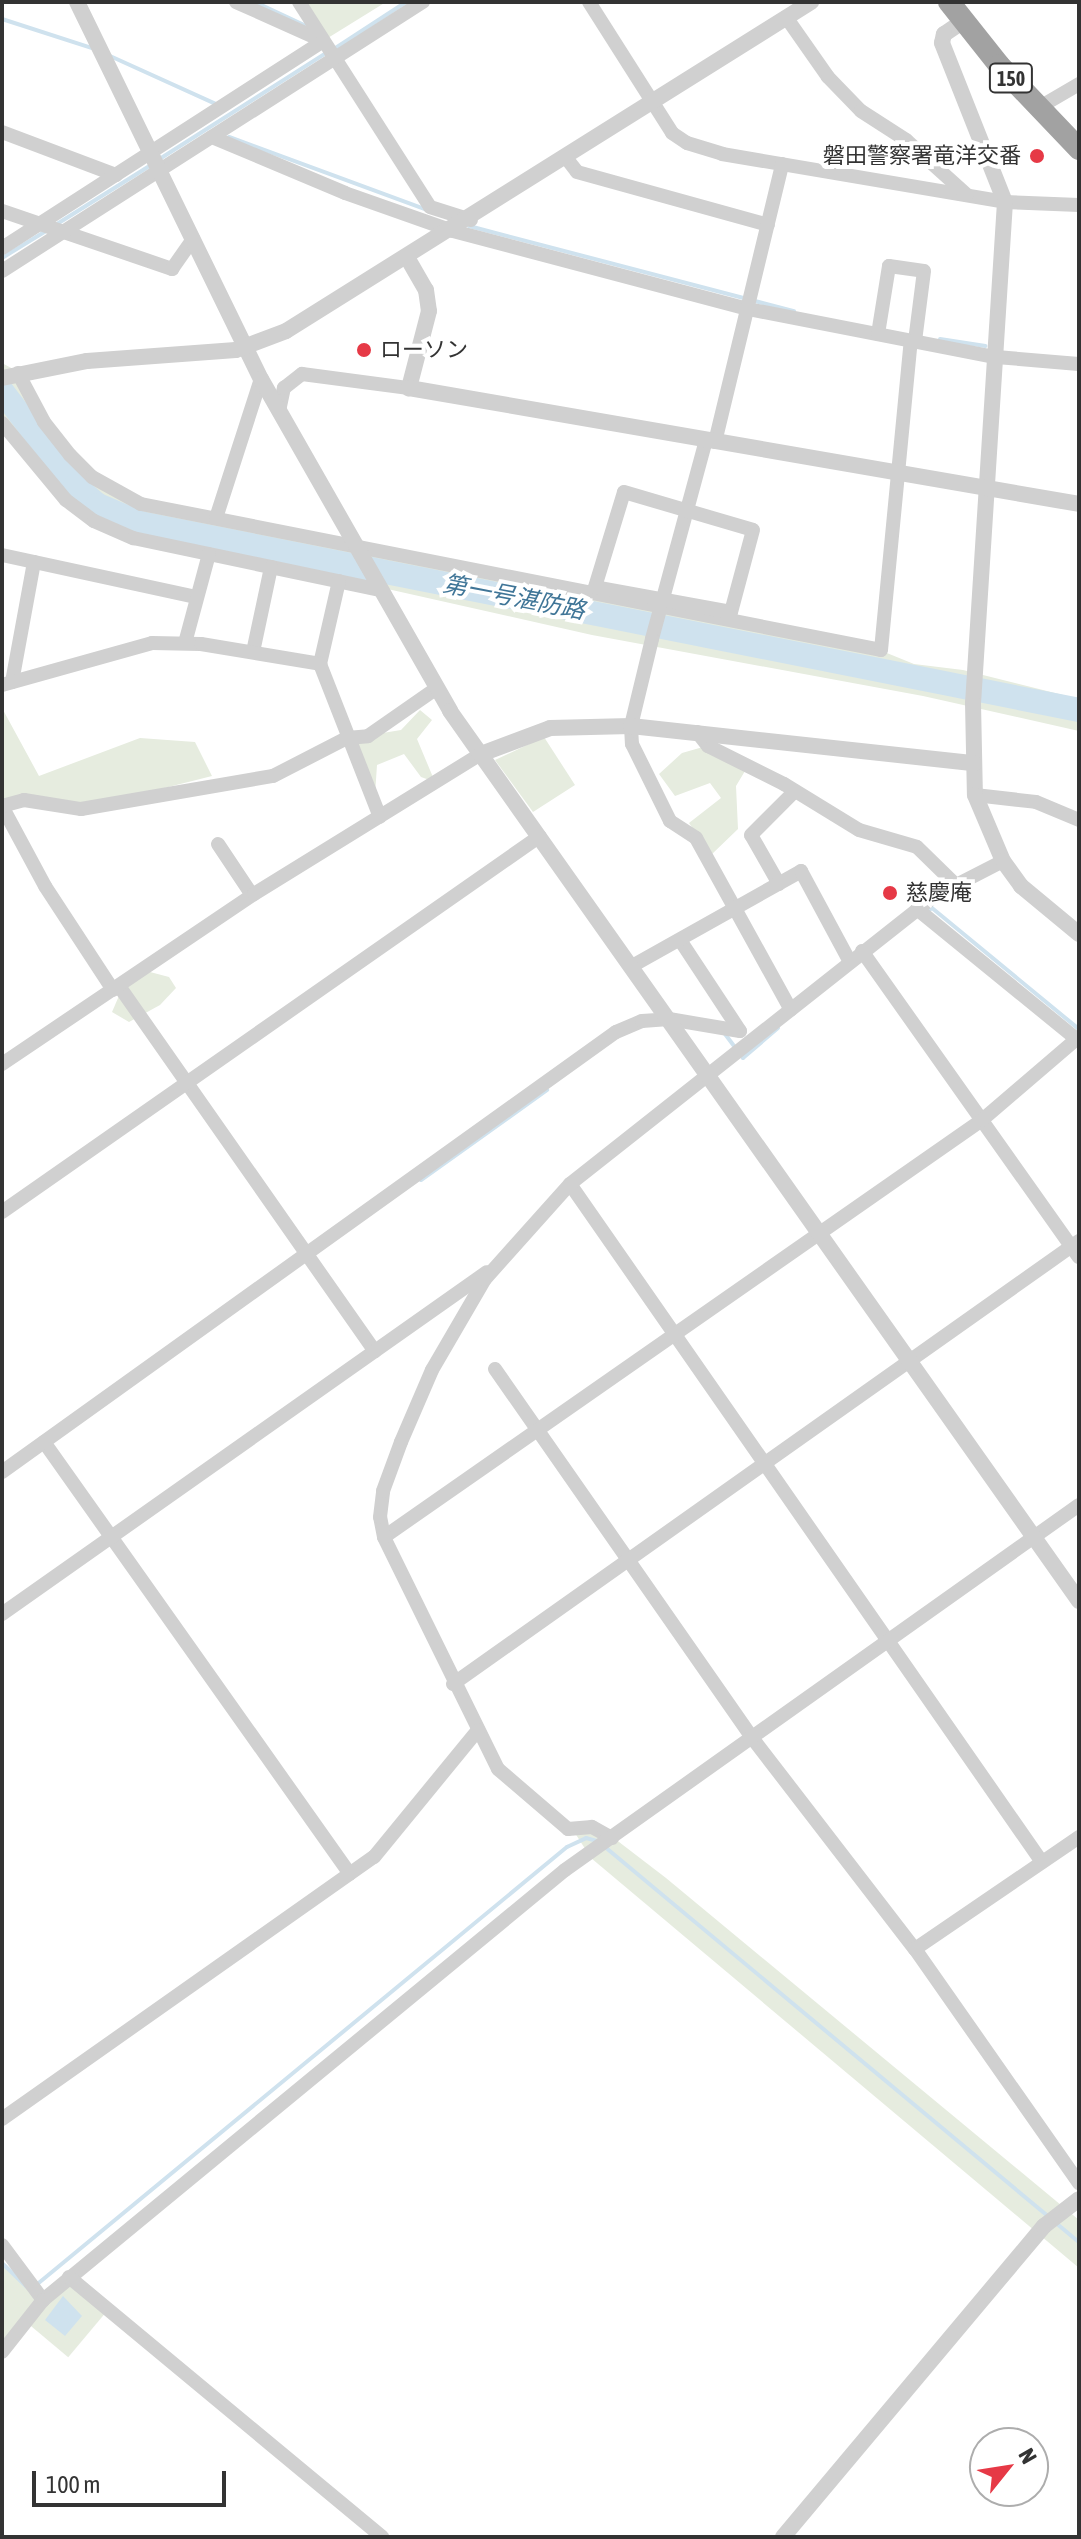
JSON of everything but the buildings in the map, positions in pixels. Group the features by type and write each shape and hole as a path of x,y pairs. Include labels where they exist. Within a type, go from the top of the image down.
{"highway":[{"name":"150","path":"949,2 962,22 1038,108 1079,149"}],"street":[{"path":"77,2 261,379 437,688 1079,1601"},
{"path":"236,2 323,41"},
{"path":"299,2 430,207 471,220"},
{"path":"2,271 423,2"},
{"path":"589,2 672,133 687,143 782,164 1005,202 1079,205"},
{"path":"811,2 655,104 306,321 247,348 87,361 10,375 44,422 92,477 141,504 881,650 924,271 889,266 879,331"},
{"path":"786,17 828,77 861,111 906,140 968,196"},
{"path":"962,22 944,34 942,43 1005,202 989,488 974,679 975,795 1003,861 1021,886 1079,934"},
{"path":"2,248 323,41"},
{"path":"1038,108 1079,84"},
{"path":"2,132 116,175"},
{"path":"212,137 345,193 453,231 748,308 879,331 996,357 1079,364"},
{"path":"567,159 577,172 768,225"},
{"path":"782,164 748,308 711,441 687,509 631,726 632,744 670,821 696,838 791,1010"},
{"path":"2,211 172,269 193,239"},
{"path":"408,259 426,290 429,311 409,388"},
{"path":"279,411 284,388 302,374 409,388 1079,504"},
{"path":"216,518 261,379"},
{"path":"2,423 44,477 94,521 133,538 339,581 378,586"},
{"path":"624,492 687,509 753,530 731,612 661,607 595,587 624,492"},
{"path":"185,643 209,554"},
{"path":"2,555 197,597"},
{"path":"34,562 7,683 152,643 185,643 320,664"},
{"path":"253,652 271,567"},
{"path":"339,581 320,664 380,817"},
{"path":"375,1351 45,886 2,806 24,800 81,809 273,776 347,738 368,736 437,688"},
{"path":"2,1064 252,895 481,754 550,728 631,726 974,763"},
{"path":"697,732 708,746 795,791 875,839 905,840 917,847 956,885"},
{"path":"779,884 751,835 795,791"},
{"path":"975,795 1036,802 1079,820"},
{"path":"2,1212 540,836"},
{"path":"218,844 252,895"},
{"path":"612,1838 592,1827 568,1829 498,1769 453,1684 384,1537 380,1517 383,1491 401,1442 432,1370 497,1265 570,1184 749,1045 849,960 956,885 1003,861"},
{"path":"632,966 737,911 801,871 849,960"},
{"path":"384,1537 982,1120 1078,1039 920,911"},
{"path":"680,940 749,1045"},
{"path":"453,1684 1077,1248 862,951"},
{"path":"2,1472 308,1256 616,1032 642,1021 669,1019 740,1031"},
{"path":"570,1184 1042,1862"},
{"path":"2,1614 497,1265"},
{"path":"495,1369 753,1739 915,1949 1079,2183"},
{"path":"44,1442 350,1874"},
{"path":"2,2352 40,2295 69,2277 565,1870 1037,1540 1079,1505"},
{"path":"2,2119 374,1857 478,1730"},
{"path":"915,1949 1079,1837"},
{"path":"783,2537 1044,2226 1079,2199"},
{"path":"2,2245 40,2295"},
{"path":"69,2277 382,2537"}],"shaded area":[{"path":"300,2 386,2 323,41"},
{"path":"2,363 15,370 74,458 141,504 877,649 914,664 963,670 1079,699 1079,731 923,696 592,635 107,526 63,496 2,426"},
{"path":"2,708 39,776 140,738 195,742 212,776 81,809 2,806"},
{"path":"420,710 432,720 417,739 435,782 421,777 404,754 377,765 375,795 352,738 401,730"},
{"path":"544,737 575,785 533,812 495,760"},
{"path":"703,747 745,771 736,786 738,829 711,855 689,823 721,798 710,783 675,796 659,774 682,753"},
{"path":"150,972 169,977 176,988 160,1005 129,1022 112,1012 125,982"},
{"path":"573,1830 606,1832 666,1878 1079,2220 1079,2268 591,1858"},
{"path":"2,2263 38,2301 2,2345"},
{"path":"69,2277 108,2310 68,2357 29,2324"}],"water":[{"path":"63,2296 82,2316 65,2336 45,2320"}],"waterway":[{"path":"255,2 306,26"},
{"path":"334,49 406,2"},
{"path":"2,19 95,49"},
{"path":"158,160 326,53"},
{"path":"110,56 218,105"},
{"path":"229,137 427,210"},
{"path":"57,224 151,165"},
{"path":"469,226 794,311"},
{"path":"2,258 46,231"},
{"path":"940,339 985,346"},
{"name":"第一号湛防路","path":"2,391 75,486 98,505 140,523 1079,710"},
{"path":"926,912 932,908 1079,1029"},
{"path":"725,1034 743,1058 778,1028"},
{"path":"421,1180 547,1090"},
{"path":"35,2286 567,1847 586,1838 597,1841"},
{"path":"605,1847 1049,2217"},
{"path":"1056,2223 1079,2242"},
{"path":"2,2263 27,2287"}],"place":[{"name":"磐田警察署竜洋交番","path":"1037,156"},
{"name":"ローソン","path":"364,350"},
{"name":"慈慶庵","path":"890,893"}]}
